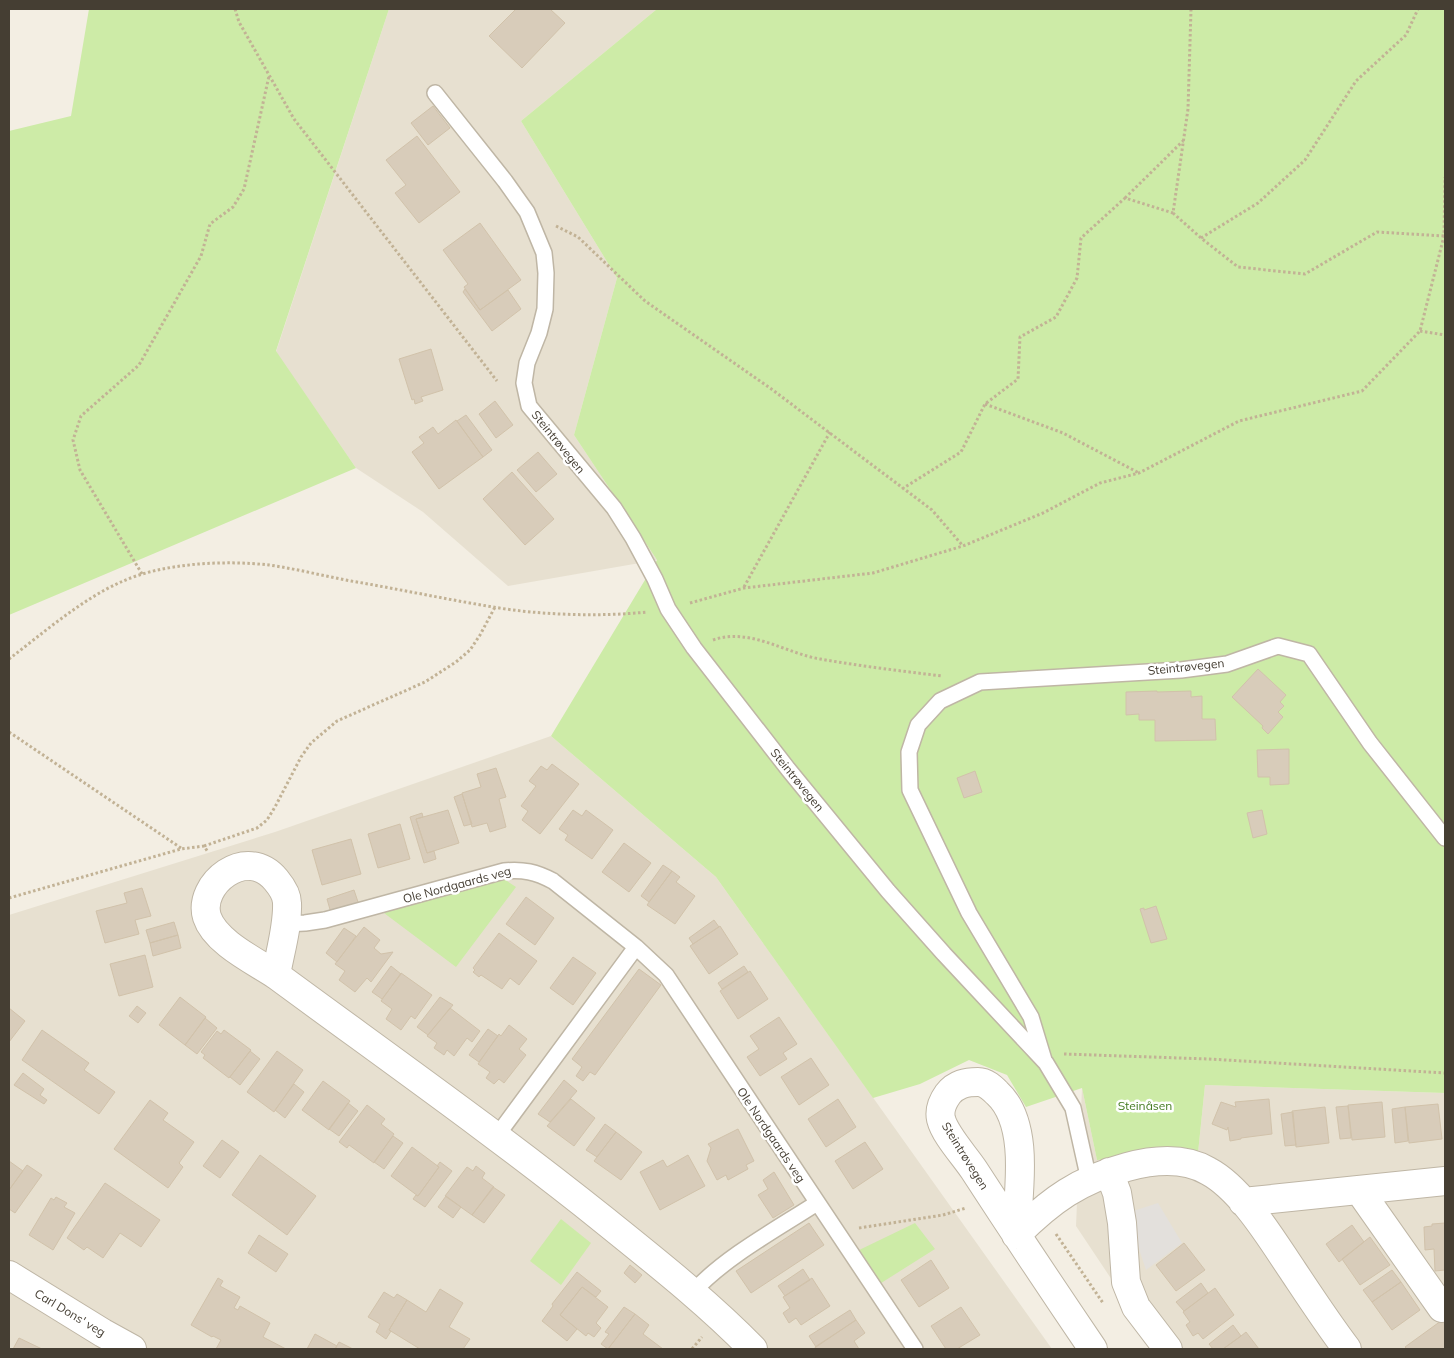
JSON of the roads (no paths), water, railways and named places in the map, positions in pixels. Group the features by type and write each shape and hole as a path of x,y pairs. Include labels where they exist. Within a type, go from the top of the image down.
{"street":[{"path":"276,975 287,902 282,888 261,867 249,865 236,867 223,876 212,889 207,903 207,916 216,932 230,945 276,975 574,1196 693,1292 722,1317 753,1349"},
{"name":"Steintrøvegen","path":"1016,1235 1020,1165 1013,1117 1009,1106 990,1087 982,1082 964,1083 956,1086 944,1100 940,1110 941,1120 1016,1235 1094,1349"},
{"path":"1016,1235 1040,1211 1065,1193 1099,1176 1147,1162 1169,1161 1192,1164 1209,1171 1224,1182 1243,1202 1276,1245 1347,1349"},
{"path":"1099,1176 1117,1193 1122,1224 1126,1282 1136,1308 1168,1349"},
{"path":"1243,1202 1445,1181"},
{"path":"1359,1190 1442,1308"},
{"name":"Carl Dons' veg","path":"9,1275 132,1349"}],"lane":[{"name":"Steintrøvegen","path":"435,93 505,181 527,212 544,253 546,274 545,309 528,363 524,383 529,406 614,508 638,546 668,610 694,648 788,769 888,891 1046,1063 1073,1108 1099,1176"},
{"name":"Steintrøvegen","path":"1046,1063 1031,1017 968,913 910,790 909,752 918,725 940,701 980,682 1181,670 1227,664 1278,646 1309,654 1370,743 1445,838"},
{"name":"Ole Nordgaards veg","path":"285,924 325,920 504,870 518,869 540,874 553,880 636,947 666,975 915,1349"},
{"path":"496,1137 636,947"},
{"path":"693,1292 722,1265 817,1203"}],"park label":[{"name":"Steinåsen","path":"1145,1106"}]}
